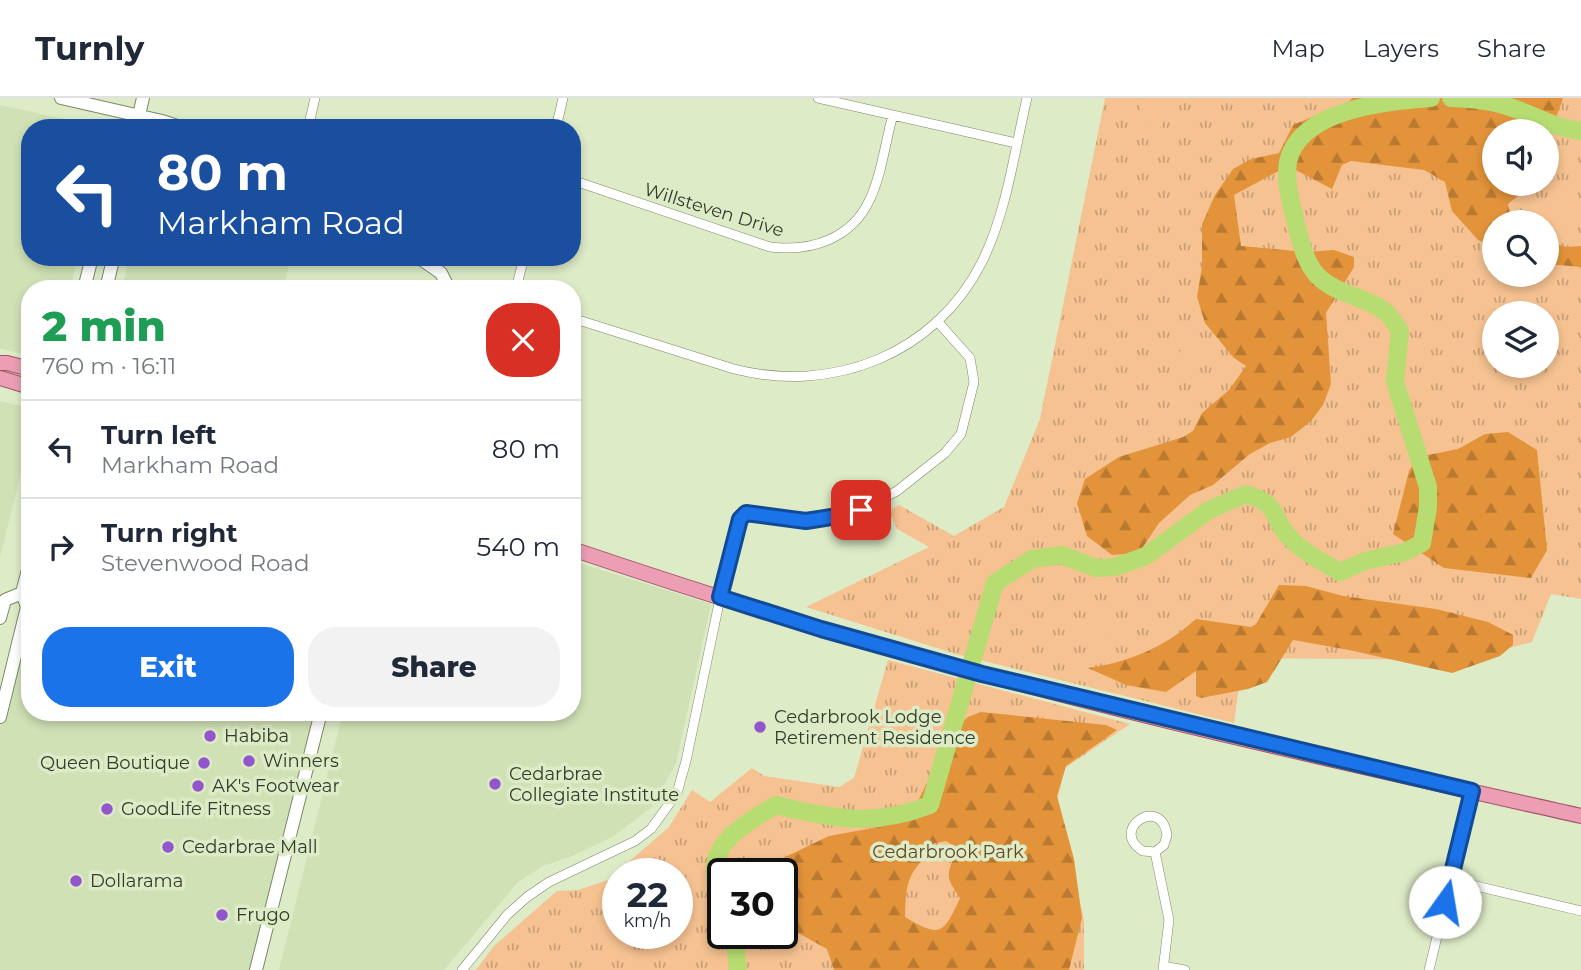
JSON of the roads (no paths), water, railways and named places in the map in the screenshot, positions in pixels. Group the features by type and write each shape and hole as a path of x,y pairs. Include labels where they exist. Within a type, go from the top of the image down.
{"main road":[{"path":"0,363 21,367"},
{"path":"0,377 21,384"},
{"path":"581,552 821,629 982,674 1581,816"}],"street":[{"path":"61,98 128,119"},
{"path":"139,119 144,98"},
{"path":"310,119 315,98"},
{"path":"558,119 563,98"},
{"path":"818,98 1016,143"},
{"path":"581,321 761,375 786,377 842,372 869,363 913,340 937,321 959,297 985,255 997,226 1027,98"},
{"name":"Willsteven Drive","path":"581,183 770,247 798,248 819,245 851,226 871,198 893,115"},
{"path":"432,266 442,273 445,280"},
{"path":"462,970 507,915 527,897 549,882 635,841 651,829 677,793 740,519 746,513 806,521 850,514 897,491 955,443 964,427 974,382 970,358 937,321"},
{"path":"0,618 5,600 21,593"},
{"path":"0,716 21,631"},
{"path":"256,970 319,721"},
{"path":"1429,970 1472,791"},
{"path":"1143,817 1161,820 1167,829 1167,840 1155,852 1143,852 1133,843 1133,825 1143,817"},
{"path":"1155,852 1168,920 1163,968 1185,970"},
{"path":"1451,880 1581,911"}],"waterway":[{"path":"717,858 725,843 734,834 776,805 816,814 853,818 890,816 930,805 995,583 1032,559 1062,555 1096,568 1115,567 1146,556 1209,510 1246,494 1270,507 1284,531 1301,548 1340,572 1365,561 1405,552 1422,543 1428,507 1428,487 1395,382 1400,331 1383,310 1328,284 1310,266 1300,240 1287,169 1296,144 1309,130 1327,119 1370,106 1431,98"},
{"path":"1451,98 1500,104 1560,127 1581,131"},
{"path":"736,949 738,970"}],"place":[{"name":"Cedarbrook Lodge Retirement Residence","path":"760,727"},
{"name":"Habiba","path":"210,736"},
{"name":"Winners","path":"249,761"},
{"name":"Queen Boutique","path":"204,763"},
{"name":"Cedarbrae Collegiate Institute","path":"495,784"},
{"name":"AK's Footwear","path":"198,786"},
{"name":"GoodLife Fitness","path":"107,809"},
{"name":"Cedarbrae Mall","path":"168,847"},
{"name":"Dollarama","path":"76,881"},
{"name":"Frugo","path":"222,915"}],"park label":[{"name":"Cedarbrook Park","path":"948,852"}]}
